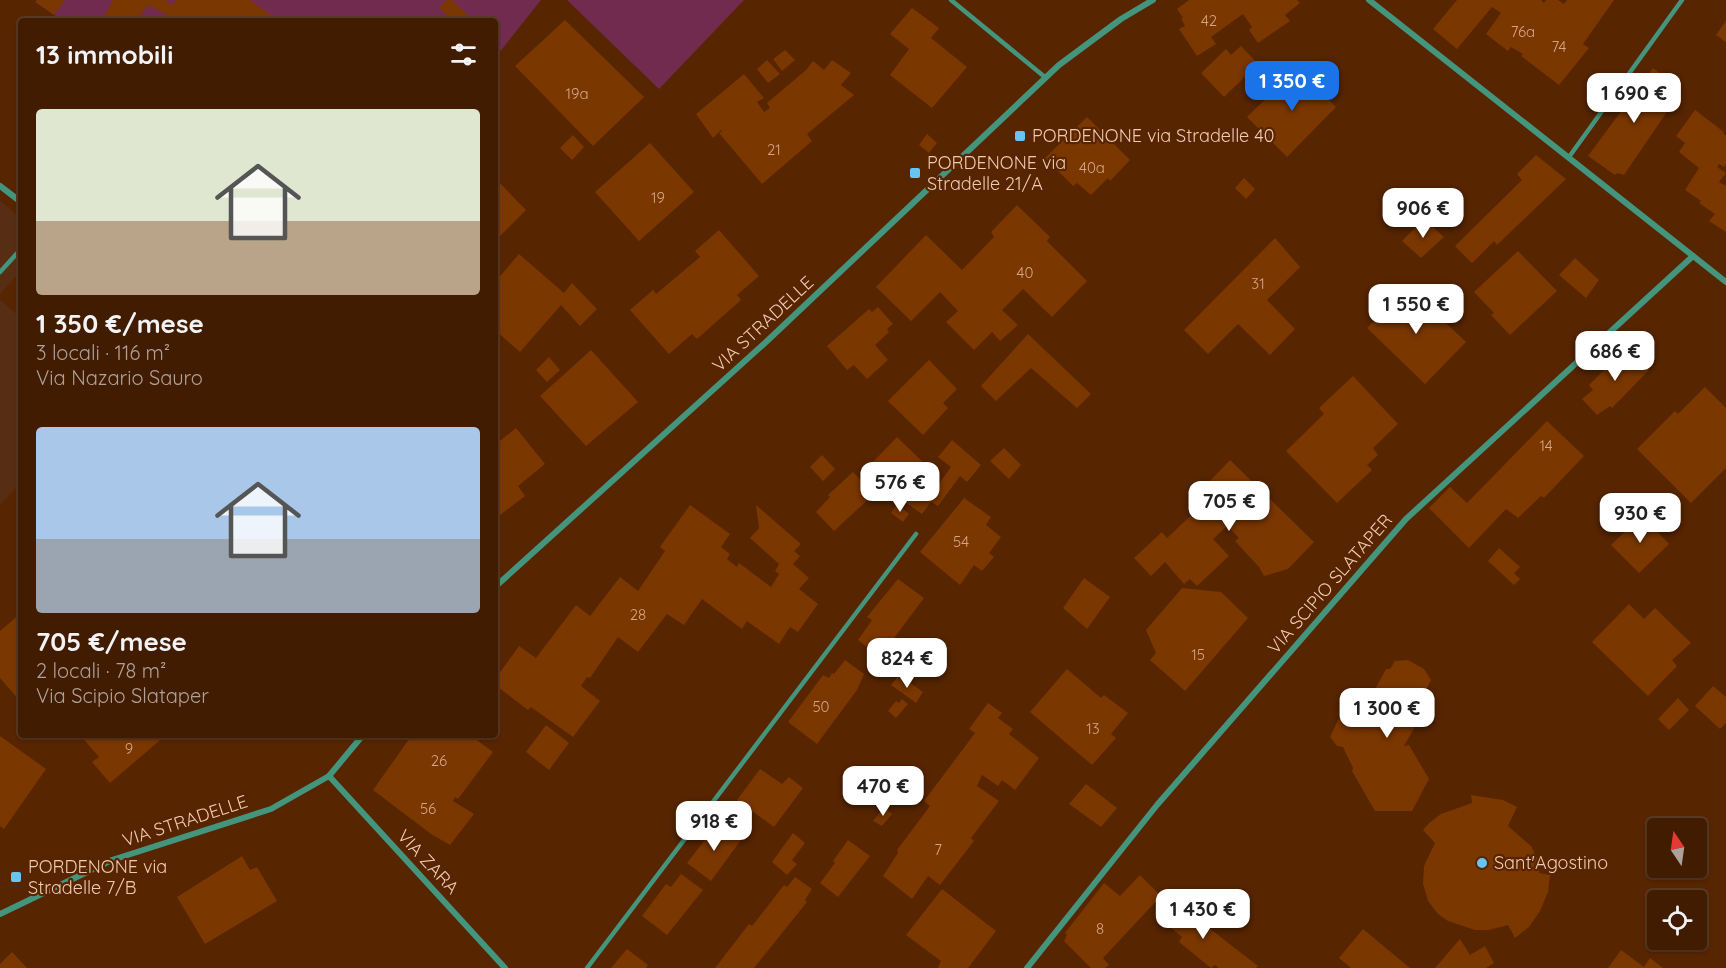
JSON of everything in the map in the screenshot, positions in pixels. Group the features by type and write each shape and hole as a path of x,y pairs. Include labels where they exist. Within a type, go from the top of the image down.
{"street":[{"name":"VIA STRADELLE","path":"498,584 766,342 1059,65 1153,0"},
{"path":"1369,0 1726,282"},
{"path":"0,186 18,200"},
{"name":"VIA SCIPIO SLATAPER","path":"1027,968 1157,806 1406,519 1693,256"},
{"name":"VIA STRADELLE","path":"0,914 112,860 271,809 329,776 361,738"},
{"name":"VIA ZARA","path":"329,776 505,968"}],"lane":[{"path":"951,0 1046,78"},
{"path":"1569,157 1683,0"},
{"path":"0,272 18,252"},
{"path":"587,968 916,534"}],"shaded area":[{"path":"37,0 541,0 498,54 498,18 59,18 35,2"},
{"path":"567,0 744,0 659,89"},
{"path":"0,201 18,216 18,274 0,294"},
{"path":"0,300 18,315 18,485 0,505"}],"building":[{"path":"37,0 65,0 54,15 36,2"},
{"path":"113,0 165,0 172,5 176,0 250,0 275,18 165,18 167,15 148,5 138,18 104,18"},
{"path":"447,0 452,0 468,15 466,18 451,18 439,8"},
{"path":"1189,0 1297,0 1300,3 1285,15 1290,21 1258,43 1249,30 1252,27 1243,14 1211,37 1216,44 1197,56 1179,29 1185,26 1177,9"},
{"path":"1457,0 1541,0 1544,3 1546,0 1558,0 1564,4 1567,0 1614,0 1583,44 1589,48 1559,85 1521,56 1523,54 1511,47 1508,51 1486,34 1501,13 1492,7 1457,49 1433,29"},
{"path":"912,8 939,28 931,38 967,67 932,108 890,75 909,49 890,34"},
{"path":"565,20 644,97 593,146 515,66"},
{"path":"1726,21 1726,42 1716,35"},
{"path":"1241,46 1258,64 1224,97 1201,73 1226,49 1231,55"},
{"path":"785,50 795,60 782,71 773,59"},
{"path":"767,60 780,74 768,83 757,69"},
{"path":"832,60 851,73 841,85 854,95 807,134 812,141 762,184 719,133 722,131 721,130 713,138 696,114 744,74 764,98 757,102 764,112 770,108 767,103 806,70 813,61 824,70"},
{"path":"1297,68 1336,107 1287,157 1247,117"},
{"path":"1653,68 1677,86 1667,99 1673,103 1624,175 1618,173 1615,175 1588,156"},
{"path":"1695,110 1726,136 1726,164 1724,167 1719,164 1717,167 1726,173 1719,182 1726,186 1726,232 1709,221 1715,214 1685,190 1699,168 1679,152 1685,143 1676,136"},
{"path":"1087,117 1130,160 1110,181 1108,178 1091,195 1077,183 1073,186 1045,158"},
{"path":"927,134 937,143 929,153 919,145"},
{"path":"573,135 584,147 572,160 560,148"},
{"path":"650,143 694,192 639,241 595,192"},
{"path":"1536,155 1566,179 1497,245 1494,241 1472,263 1455,246 1522,180 1517,174"},
{"path":"1244,178 1255,189 1246,199 1235,188"},
{"path":"498,181 526,210 498,238"},
{"path":"1017,205 1050,237 1047,241 1087,281 1052,317 1023,289 1002,310 1018,325 1000,341 992,332 974,350 946,322 958,311 940,292 911,321 876,287 926,235 962,270 994,237 991,232"},
{"path":"1424,219 1444,237 1421,258 1402,241"},
{"path":"719,230 759,276 737,295 741,300 697,339 692,334 669,354 630,310 653,290 656,294 700,257 695,251"},
{"path":"1275,238 1300,267 1267,300 1295,329 1270,355 1238,324 1208,354 1184,330"},
{"path":"1518,251 1557,291 1510,335 1491,315 1494,313 1474,292"},
{"path":"519,254 564,293 572,283 597,309 580,326 561,305 520,352 498,333 498,278"},
{"path":"1575,258 1599,280 1586,298 1559,275"},
{"path":"1407,286 1466,342 1425,384 1367,328"},
{"path":"878,307 893,324 887,329 889,332 875,345 888,360 867,379 854,365 847,370 827,346 869,309 872,312"},
{"path":"1028,334 1091,394 1077,408 1031,368 996,401 981,386"},
{"path":"1627,347 1649,370 1612,408 1610,406 1597,415 1582,399 1593,390 1589,385"},
{"path":"591,350 638,402 586,446 540,396"},
{"path":"549,357 560,370 547,382 536,370"},
{"path":"929,360 957,389 943,403 948,408 923,435 888,401"},
{"path":"1353,376 1398,424 1373,448 1378,455 1367,465 1372,470 1337,503 1286,451 1324,414 1319,408"},
{"path":"1705,387 1726,408 1726,468 1691,503 1637,449 1675,411 1678,414"},
{"path":"1547,421 1584,456 1544,498 1541,496 1518,518 1506,509 1469,548 1429,508 1450,487 1467,503"},
{"path":"516,428 545,464 518,486 525,496 498,517 498,443"},
{"path":"897,437 929,468 914,485 930,496 951,467 938,457 952,440 981,465 967,482 960,476 938,506 931,502 922,514 899,498 892,486 903,477 897,471 888,481 871,464"},
{"path":"1004,448 1021,465 1009,479 990,461"},
{"path":"822,455 835,469 823,481 810,467"},
{"path":"1230,460 1314,542 1288,569 1264,576 1259,567 1235,541 1239,538 1227,526 1213,539 1229,556 1197,586 1190,579 1184,584 1165,562 1151,576 1134,558 1162,532 1167,538 1217,491 1208,483"},
{"path":"853,472 874,494 834,531 816,512 830,497 828,495"},
{"path":"964,498 991,517 986,525 1001,537 989,553 994,557 982,571 974,565 960,585 920,552"},
{"path":"897,504 909,514 903,522 891,513"},
{"path":"690,505 730,534 721,547 730,554 727,559 737,567 739,563 771,587 779,574 775,571 779,564 750,538 759,528 756,505 801,544 794,551 800,556 793,564 809,578 799,589 818,604 798,632 790,627 779,644 747,621 742,629 702,599 684,625 667,614 638,652 618,637 590,678 587,677 581,686 600,701 573,737 531,707 528,710 498,687 498,675 519,646 536,658 576,605 590,616 620,577 638,591 665,551 660,547"},
{"path":"1642,515 1669,544 1639,573 1611,545"},
{"path":"1499,548 1520,567 1514,573 1520,579 1514,585 1488,561"},
{"path":"1084,578 1110,597 1087,629 1063,608"},
{"path":"898,579 924,598 880,657 858,640 872,620 867,617"},
{"path":"1182,588 1221,592 1248,618 1185,691 1150,660 1156,653 1146,630"},
{"path":"1629,604 1644,619 1655,608 1691,643 1672,660 1677,666 1648,696 1592,642"},
{"path":"18,616 18,699 0,678 0,631"},
{"path":"845,660 864,674 857,690 817,744 788,722 823,675 829,678"},
{"path":"1408,660 1424,669 1431,680 1427,688 1429,693 1414,719 1417,723 1404,746 1409,745 1429,779 1412,811 1375,811 1352,771 1353,768 1343,747 1337,746 1330,737 1342,712 1353,711 1350,721 1354,728 1357,726 1353,720 1366,695 1372,695 1386,669 1390,669 1395,661"},
{"path":"1067,669 1101,698 1104,695 1128,713 1111,734 1116,738 1092,765 1030,712"},
{"path":"899,675 923,692 916,703 891,685"},
{"path":"1713,686 1726,697 1726,723 1720,729 1695,706"},
{"path":"1678,698 1689,710 1669,730 1658,719"},
{"path":"902,699 908,704 896,718 888,711 896,701 899,703"},
{"path":"988,703 1002,713 998,718 1013,729 1009,734 1039,758 1015,790 1002,780 998,786 982,775 977,786 999,801 971,838 974,841 940,885 928,876 912,899 883,876 898,853 897,850 930,806 924,801 975,733 969,729"},
{"path":"546,725 569,743 549,770 526,752"},
{"path":"0,736 46,769 4,829 0,826"},
{"path":"83,738 163,738 110,783 92,762 99,757"},
{"path":"410,738 474,738 493,752 458,799 455,797 453,801 474,814 450,845 431,834 373,790"},
{"path":"760,769 782,784 789,777 803,788 774,827 737,800"},
{"path":"1086,784 1117,808 1101,827 1069,804"},
{"name":"Sant'Agostino","path":"1471,795 1503,800 1517,807 1508,826 1531,846 1538,860 1539,873 1550,875 1548,892 1540,911 1529,927 1515,938 1508,925 1489,930 1475,930 1448,921 1438,914 1428,901 1423,884 1424,866 1435,843 1423,830 1441,814 1472,803"},
{"path":"884,807 892,814 882,826 873,821"},
{"path":"718,823 741,840 711,881 687,863"},
{"path":"793,833 805,843 792,860 797,864 787,875 772,862"},
{"path":"848,840 870,856 838,897 820,883"},
{"path":"242,856 250,870 257,867 277,901 205,944 177,897"},
{"path":"681,874 703,890 667,935 642,916 666,884 671,887"},
{"path":"1140,875 1161,896 1103,958 1109,965 1105,968 1091,968 1064,941 1067,935 1065,933 1104,883 1120,896"},
{"path":"795,877 812,889 805,900 807,902 754,968 715,968 749,924 752,926 784,885 787,887"},
{"path":"942,889 996,931 968,968 939,968 941,961 906,935"},
{"path":"1174,900 1258,966 1256,968 1219,968 1215,965 1211,968 1179,942 1182,937 1158,917"},
{"path":"1363,929 1410,968 1351,968 1339,958"},
{"path":"1460,939 1470,955 1485,946 1494,963 1486,968 1435,968"},
{"path":"627,949 648,965 646,968 611,968"},
{"path":"1621,950 1644,967 1650,958 1663,968 1608,968"},
{"path":"12,952 27,968 0,968 0,964"}],"place":[{"name":"PORDENONE via Stradelle 40","path":"1020,136"},
{"name":"PORDENONE via Stradelle 21/A","path":"915,173"},
{"name":"Sant'Agostino","path":"1482,863"},
{"name":"PORDENONE via Stradelle 7/B","path":"16,877"}]}
